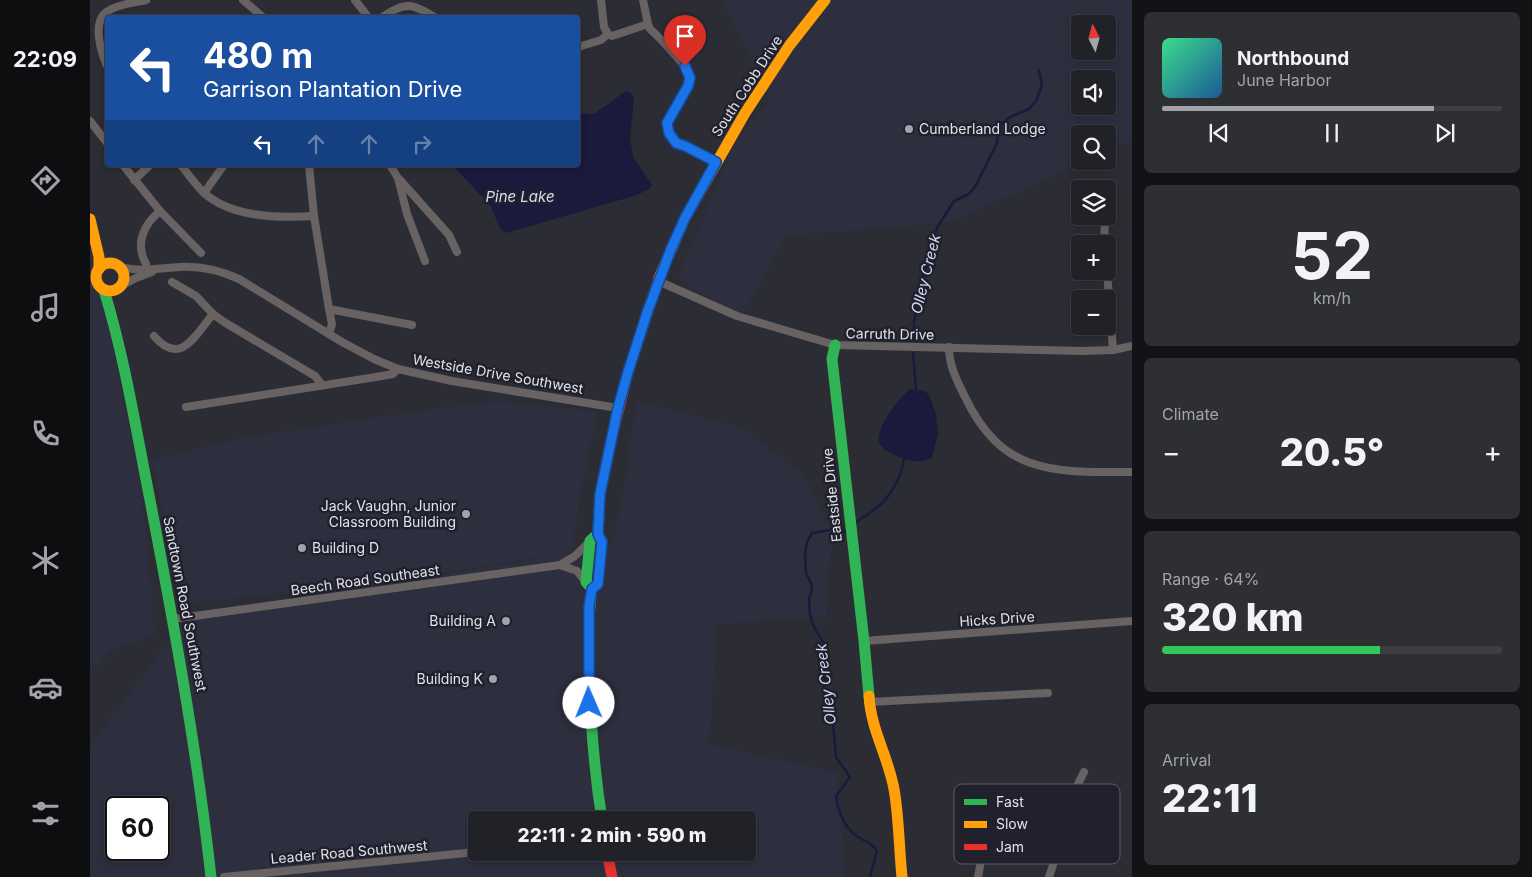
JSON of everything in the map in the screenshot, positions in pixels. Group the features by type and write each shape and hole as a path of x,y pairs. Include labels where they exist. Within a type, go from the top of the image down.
{"street":[{"path":"105,59 99,33 101,16 108,10 146,0"},
{"path":"243,0 260,15"},
{"path":"355,0 367,15"},
{"path":"601,0 604,27 608,34 612,36 648,24"},
{"path":"643,0 650,29 685,66 690,78 688,86 667,123 669,133 676,143 716,162"},
{"name":"South Cobb Drive","path":"600,811 595,779 590,721 589,585 598,584 602,542 594,538 600,494 618,408 639,334 658,281 685,218 716,162 767,78 789,46 826,0"},
{"path":"385,15 398,6 405,5 421,8 432,15"},
{"path":"580,46 601,40 608,34"},
{"path":"90,121 105,140"},
{"path":"126,167 160,211 201,253"},
{"path":"134,180 148,167"},
{"path":"183,167 204,193 220,203 238,210 278,216 314,216"},
{"path":"204,193 223,167"},
{"path":"309,167 314,216 332,324 329,334"},
{"path":"391,167 398,178 449,235 457,252"},
{"path":"398,178 407,214 424,261"},
{"path":"146,264 140,242 145,228 160,211"},
{"path":"91,221 123,274 124,279 113,289 97,281 99,257 91,221"},
{"path":"99,269 106,264 116,265"},
{"name":"Westside Drive Southwest","path":"116,265 136,270 195,268 230,275 364,354 398,369 452,381 618,408"},
{"name":"Westside Drive Southwest","path":"113,289 159,270"},
{"path":"1108,280 1113,350"},
{"name":"Carruth Drive","path":"658,281 737,316 835,345 1083,351 1113,350 1132,346"},
{"path":"172,282 196,296 213,314 315,376 322,385"},
{"name":"Sandtown Road Southwest","path":"113,289 118,338 192,723 211,877"},
{"path":"329,309 412,325"},
{"path":"154,336 167,348 178,349 190,341 213,314"},
{"name":"Eastside Drive","path":"835,345 832,359 864,641 869,702 873,726 885,756 894,789 902,877"},
{"path":"949,348 950,365 972,412 992,438 1014,456 1034,466 1048,469 1075,472 1132,472"},
{"path":"186,407 393,374 398,369"},
{"name":"Beech Road Southeast","path":"173,619 560,565 575,556 594,538"},
{"path":"560,565 577,571 589,585"},
{"name":"Hicks Drive","path":"864,641 1132,621"},
{"path":"869,702 1048,693"},
{"path":"1078,784 1084,772"},
{"name":"Leader Road Southwest","path":"224,877 468,853"},
{"path":"609,861 612,877"},
{"path":"978,877 980,864"},
{"path":"1049,877 1053,864"}],"shaded area":[{"path":"723,0 1132,0 1132,142 1116,149 1116,125 1071,125 1071,168 948,223 787,235 739,319 678,277 735,141 770,101"},
{"path":"90,274 94,290 102,295 137,467 148,546 148,565 154,600 151,607 156,634 110,650 90,674"},
{"path":"495,401 597,412 579,501 572,552 396,580 193,603 179,593 152,459 248,437"},
{"path":"636,401 741,427 804,476 832,533 826,617 717,624 709,744 837,773 845,877 90,877 90,747 191,611 348,590 611,547 624,492"}],"water":[{"name":"Pine Lake","path":"626,91 633,95 630,138 633,157 652,185 649,189 637,195 506,233 500,228 490,205 454,167 580,167 580,113 594,114"},
{"path":"911,389 925,391 929,395 936,414 938,434 932,458 922,461 913,461 899,457 884,449 879,442 881,429 889,413"}],"waterway":[{"name":"Olley Creek","path":"914,340 914,321 930,246 937,228 954,201 969,194 975,187 997,143 999,126 1010,117 1029,109 1036,101 1042,86 1039,70"},
{"name":"Olley Creek","path":"913,353 916,389"},
{"name":"Olley Creek","path":"857,522 872,512 890,494 900,474 904,459"},
{"name":"Olley Creek","path":"845,531 835,529 812,533 807,542 805,553 806,573 812,590 809,599 810,615 814,627 825,646 827,660 824,688 833,723 836,757 850,777 836,796 837,802 842,819 849,829 858,837 871,844 877,851 870,877"}],"traffic: fast":[{"path":"104,290 130,395 168,594 192,735 211,877"},
{"path":"835,345 832,359 869,696"},
{"path":"599,510 598,534 602,542 598,584 592,589 588,647 590,705 601,811"},
{"path":"592,589 586,582 590,541 598,534"}],"traffic: slow":[{"path":"659,278 685,218 745,113 789,46 825,0"},
{"path":"90,219 99,257 99,269"},
{"path":"110,263 120,267 124,277 120,287 110,291 100,287 96,277 100,267 110,263"},
{"path":"869,696 876,732 888,765 894,789 902,877"}],"traffic: jam":[{"path":"599,510 609,449 628,372 659,278"},
{"path":"609,861 612,877"}],"place":[{"name":"Cumberland Lodge","path":"909,129"},
{"name":"Jack Vaughn, Junior Classroom Building","path":"466,514"},
{"name":"Building D","path":"302,548"},
{"name":"Building A","path":"506,621"},
{"name":"Building K","path":"493,679"}],"route":[{"path":"589,703 589,606 592,589 598,584 602,542 598,534 600,494 618,408 639,334 658,281 685,218 716,162 676,143 669,133 667,123 688,86 690,78 685,66"}]}
